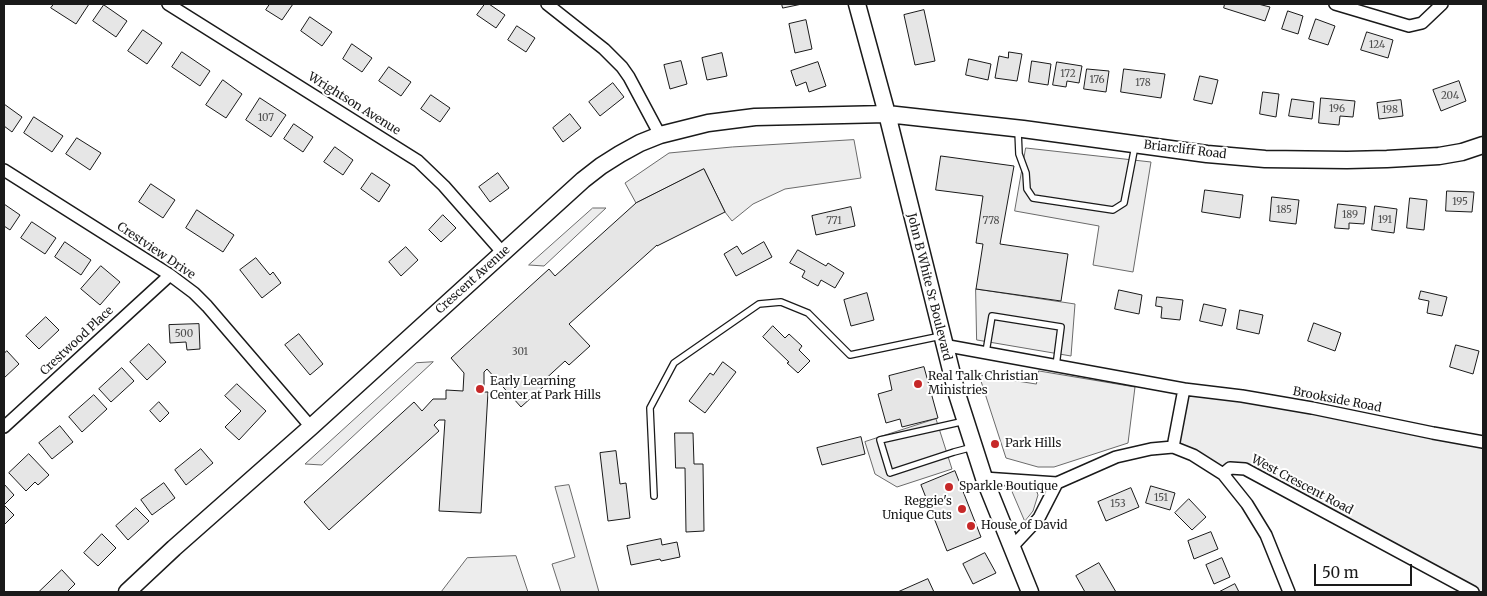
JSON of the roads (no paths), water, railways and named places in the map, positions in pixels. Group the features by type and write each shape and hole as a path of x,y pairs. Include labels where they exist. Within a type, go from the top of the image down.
{"street":[{"name":"Wrightson Avenue","path":"168,4 418,161 444,186 503,253"},
{"path":"547,4 604,49 622,67 660,135"},
{"name":"John B White Sr Boulevard","path":"858,4 942,340 965,421 984,478 1030,592"},
{"path":"1335,4 1409,26 1422,23 1442,4"},
{"name":"Crescent Avenue","path":"127,592 503,253 601,166 620,154 660,135 708,123 739,118 887,114"},
{"name":"Briarcliff Road","path":"887,114 1207,154 1265,159 1387,159 1439,156 1481,147"},
{"name":"Crestview Drive","path":"4,170 170,275 194,293 311,427"},
{"name":"Crestwood Place","path":"4,427 170,275"},
{"name":"Brookside Road","path":"942,340 986,352 1056,366 1184,389 1242,396 1312,408 1483,442"},
{"path":"1173,447 1184,389"},
{"path":"984,478 1057,483 1116,457 1151,449 1173,447 1193,454 1223,474 1247,504 1266,535 1290,592"},
{"name":"West Crescent Road","path":"1223,474 1230,468 1245,469 1473,592"},
{"path":"1012,546 1039,518 1057,483"}],"lane":[{"path":"1018,129 1019,154 1026,173 1027,188 1033,198 1113,210 1124,203 1136,144"},
{"path":"654,496 650,408 674,363 759,304 781,302 808,313 850,355 942,340"},
{"path":"986,352 992,316 1060,327 1056,366"},
{"path":"965,421 880,440 890,473 973,447"}],"place":[{"name":"Real Talk Christian Ministries","path":"918,384"},
{"name":"Early Learning Center at Park Hills","path":"480,389"},
{"name":"Park Hills","path":"995,444"},
{"name":"Sparkle Boutique","path":"949,487"},
{"name":"Reggie's Unique Cuts","path":"962,509"},
{"name":"House of David","path":"971,526"}]}
